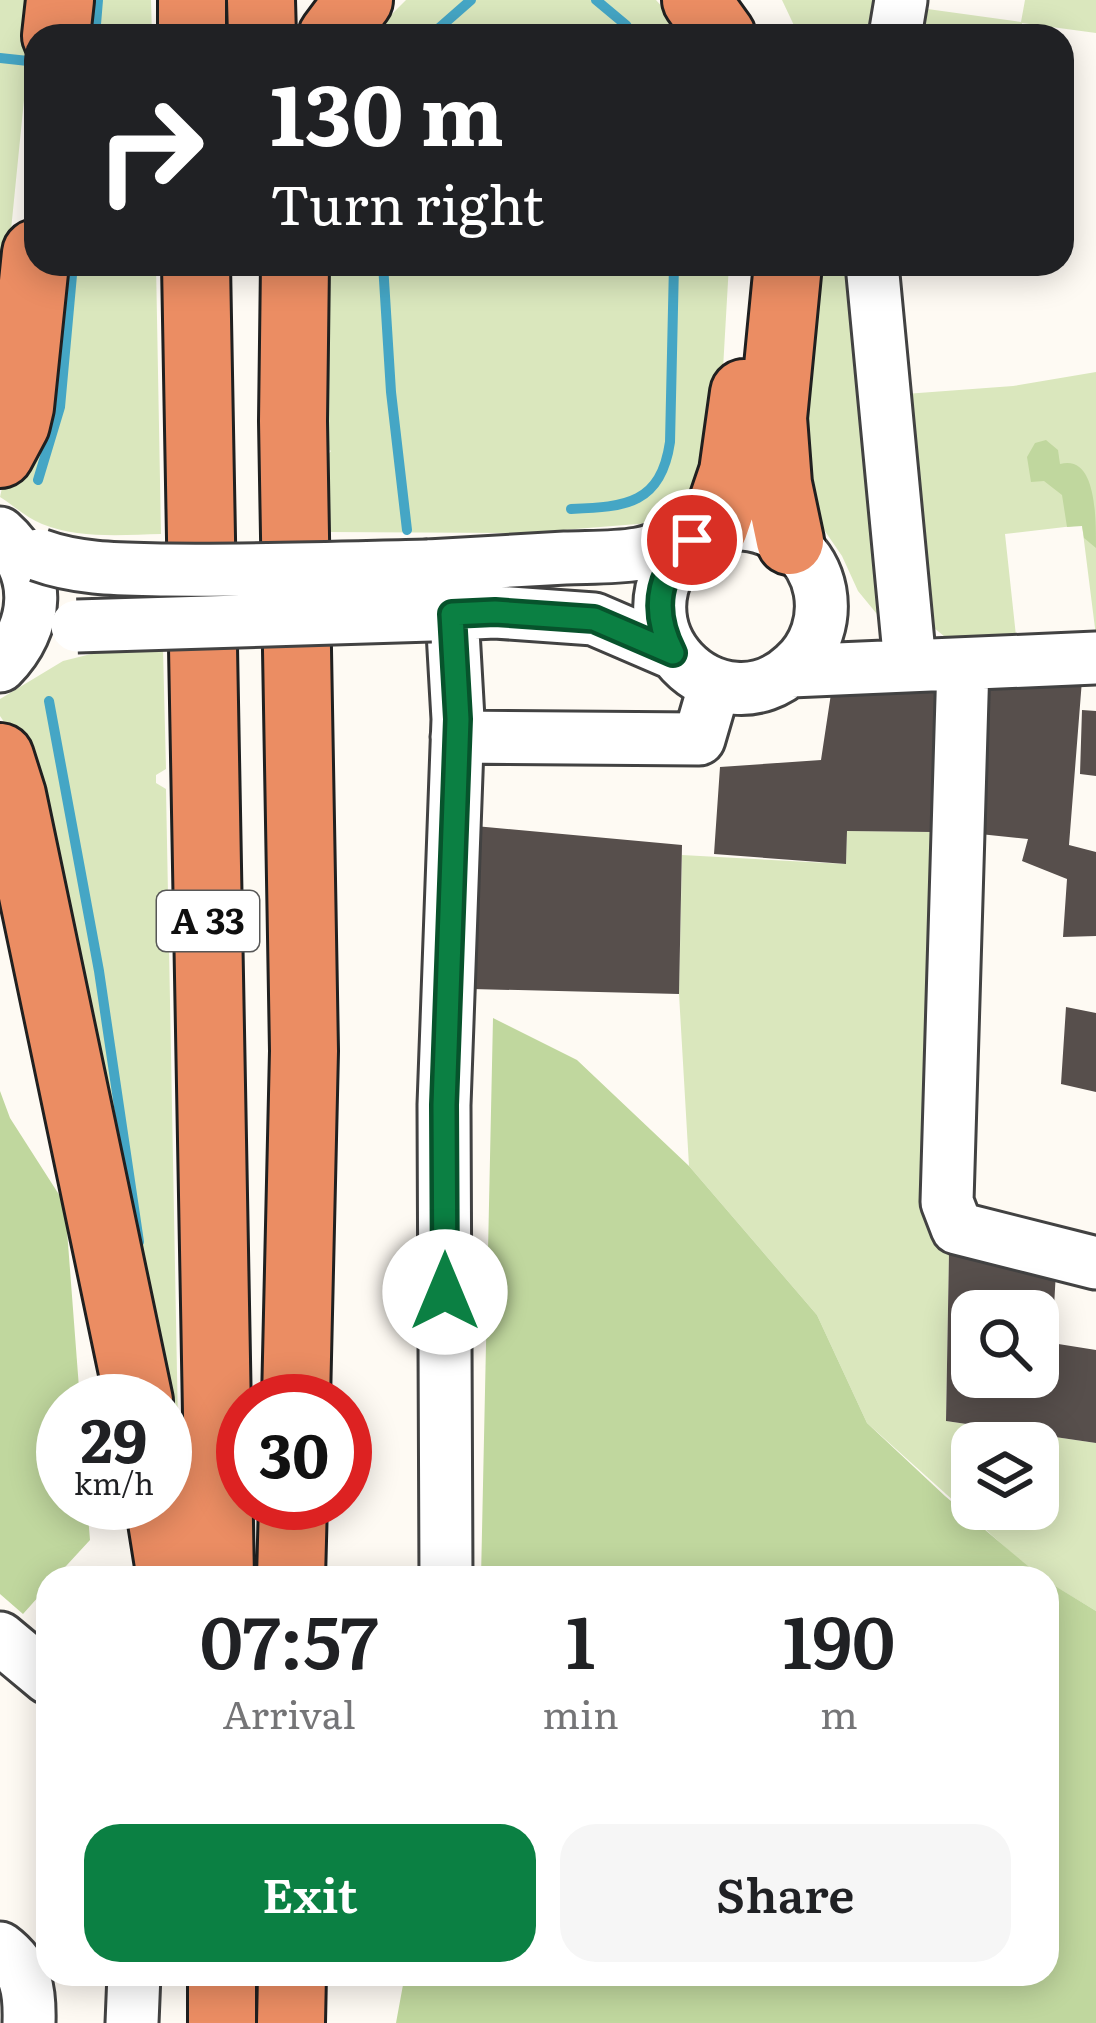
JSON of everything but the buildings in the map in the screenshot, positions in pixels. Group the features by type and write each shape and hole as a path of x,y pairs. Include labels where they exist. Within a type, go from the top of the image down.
{"highway":[{"path":"0,454 20,407 34,276"},
{"name":"A 33","path":"196,276 220,1566"},
{"name":"A 33","path":"266,276 290,1374"},
{"path":"292,1374 304,1051 295,276"},
{"path":"703,534 733,472 743,412 751,276"},
{"path":"787,276 773,418 778,484 803,558"},
{"path":"0,757 12,795 133,1374"},
{"path":"163,1530 169,1566"},
{"path":"291,1530 291,1566"},
{"path":"193,2023 194,1986"},
{"path":"222,1986 222,2023"},
{"path":"291,2023 292,1986"}],"street":[{"path":"873,276 910,664"},
{"path":"7,659 77,626 437,598 637,554 740,524 767,529 803,558 866,633 910,664"},
{"path":"703,534 673,558 662,580 658,605 662,631 673,653 692,672 715,684 741,688 767,683 791,671 1096,658"},
{"path":"13,540 78,566 230,571 437,598 495,612 594,619 673,653"},
{"path":"7,659 29,622 32,588 13,540"},
{"path":"791,671 816,638 821,617 803,558"},
{"path":"437,598 457,737 444,1105 446,1566"},
{"path":"963,664 947,1202 956,1228 1096,1263"},
{"path":"457,737 699,739 715,684"},
{"path":"0,1638 36,1668"},
{"path":"0,1948 25,1974 28,2023"},
{"path":"132,2023 134,1986"}],"green space":[{"path":"0,0 34,0 32,24 24,24 24,100 0,340"},
{"path":"77,0 151,0 152,24 74,24"},
{"path":"406,0 656,0 677,24 382,24"},
{"path":"782,0 880,0 874,24 793,24"},
{"path":"1025,0 1096,0 1096,33 1074,30 1074,24 911,24 913,7 1021,22"},
{"path":"48,276 156,276 161,534 101,535 56,529 31,519 0,497"},
{"path":"322,276 728,276 718,456 687,507 650,523 525,533 327,532 325,458 331,451 325,447"},
{"path":"813,276 848,276 881,619 858,591 818,521 794,448"},
{"path":"1096,372 1096,636 1082,525 1005,534 1016,636 949,640 934,628 905,394 1013,386"},
{"path":"1046,440 1058,450 1060,464 1072,463 1087,477 1096,548 1084,538 1082,526 1067,527 1062,495 1044,481 1031,482 1027,457 1035,443"},
{"path":"163,649 166,769 156,775 156,783 166,789 177,1374 159,1374 11,732 0,716 0,699 63,661 107,650"},
{"path":"847,831 932,832 949,1253 946,1421 953,1422 951,1498 867,1423 817,1315 689,1166 679,994 682,855 846,864"},
{"path":"493,1018 577,1060 689,1166 817,1315 867,1423 951,1501 951,1530 985,1530 1028,1566 481,1566"},
{"path":"0,1091 10,1118 65,1204 78,1374 36,1374 36,1530 89,1530 90,1540 66,1566 36,1566 36,1599 23,1614 0,1594"},
{"path":"1059,1438 1096,1443 1096,1611 1059,1589 1059,1566 1026,1566 986,1530 1059,1530"},
{"path":"1059,1588 1096,1611 1096,2023 396,2023 403,1986 1059,1986"}],"waterway":[{"path":"96,24 98,0"},
{"path":"444,24 471,0"},
{"path":"596,0 625,24"},
{"path":"0,58 24,61"},
{"path":"38,480 60,407 72,276"},
{"path":"384,276 407,530"},
{"path":"571,509 638,498 649,490 665,463 670,442 674,276"},
{"path":"49,701 99,971 139,1242"}],"route":[{"path":"445,1292 444,1105 458,719 452,614 594,619 673,653 662,631 658,605 662,580 673,558 692,540"}]}
